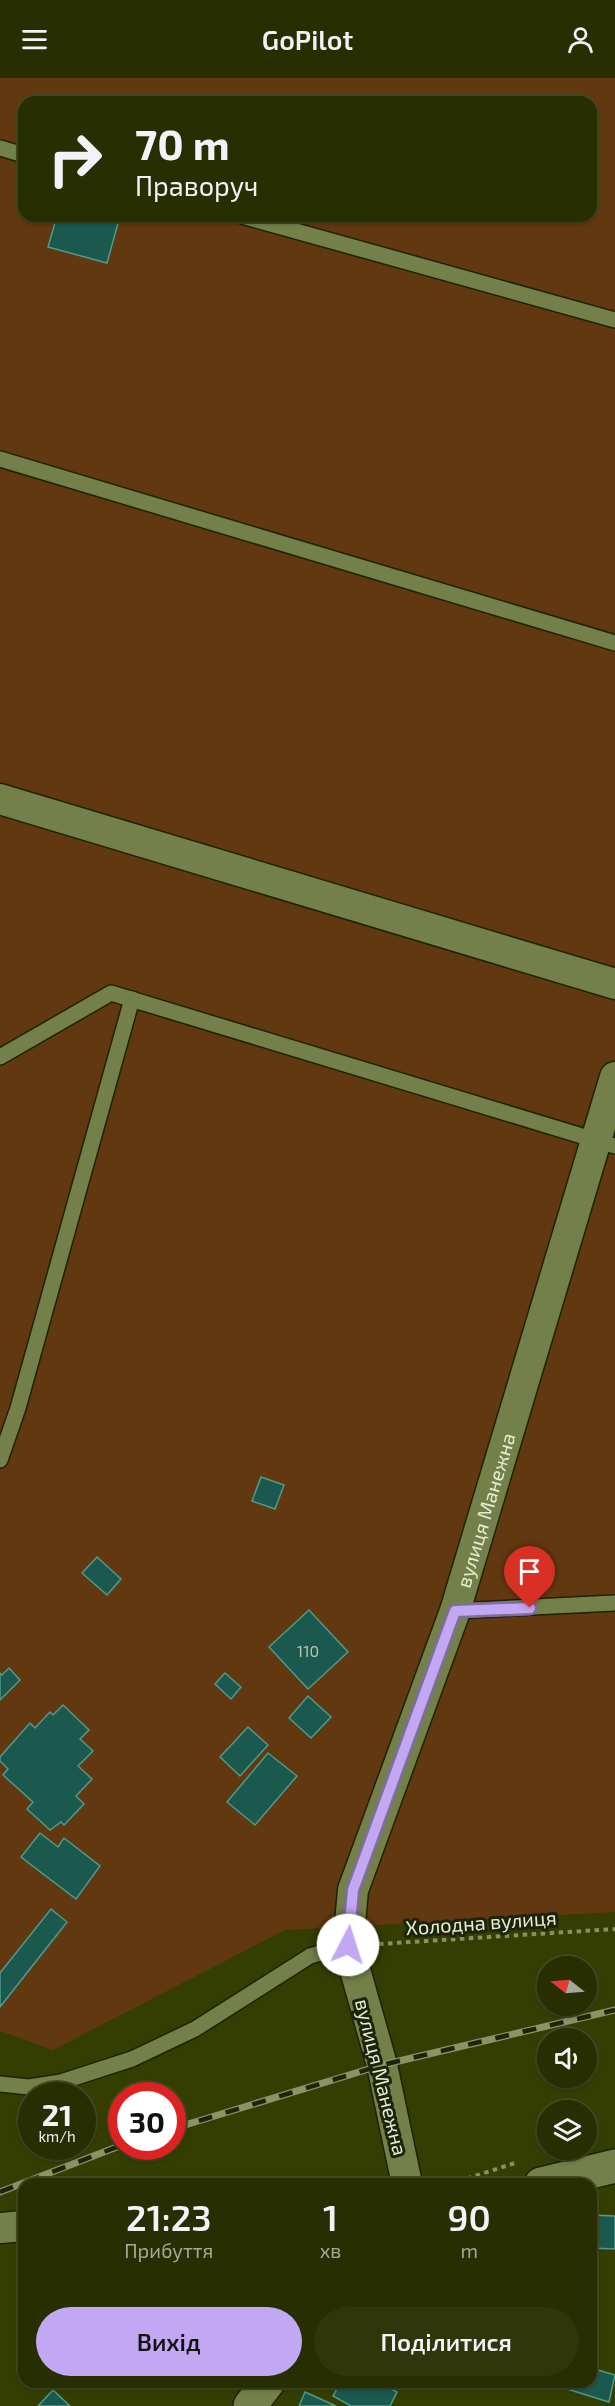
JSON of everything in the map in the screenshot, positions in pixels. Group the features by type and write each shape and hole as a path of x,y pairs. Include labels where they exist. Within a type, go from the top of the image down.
{"main road":[{"path":"534,2172 615,2166"},
{"path":"250,2406 264,2388"}],"street":[{"path":"0,799 615,984"},
{"name":"вулиця Манежна","path":"406,2178 382,2065 348,1945 353,1890 455,1611 606,1143 615,1077"},
{"path":"0,2228 18,2226"}],"lane":[{"path":"0,148 18,153"},
{"path":"264,222 615,320"},
{"path":"0,459 615,643"},
{"path":"0,1057 111,993 606,1143"},
{"path":"0,1460 18,1408 132,999"},
{"path":"455,1611 615,1603"},
{"path":"0,2084 29,2087 62,2082 132,2059 195,2029 310,1956 348,1945"}],"path":[{"name":"Холодна вулиця","path":"348,1945 615,1929"},
{"path":"492,2178 534,2172"}],"shaded area":[{"path":"0,78 615,78 615,1912 285,1930 53,2050 0,2031"}],"building":[{"path":"55,222 118,222 107,263 48,247"},
{"path":"261,1477 284,1485 275,1509 252,1501"},
{"path":"97,1557 121,1579 107,1595 82,1573"},
{"path":"309,1610 348,1652 308,1689 269,1647"},
{"path":"9,1668 20,1680 0,1700 0,1673 2,1675"},
{"path":"225,1673 241,1687 231,1699 215,1684"},
{"path":"308,1696 331,1717 311,1738 289,1718"},
{"path":"63,1705 89,1730 80,1739 93,1751 78,1766 92,1779 76,1796 84,1804 64,1825 61,1822 50,1830 27,1809 33,1802 3,1775 8,1769 0,1761 0,1757 30,1723 35,1728 50,1712 53,1715"},
{"path":"248,1727 268,1745 240,1776 220,1757"},
{"path":"268,1753 297,1776 255,1825 227,1802"},
{"path":"40,1833 58,1847 64,1838 100,1866 76,1899 21,1857"},
{"path":"51,1909 67,1922 0,2007 0,1973"},
{"path":"597,2215 615,2216 615,2249 597,2248"},
{"path":"597,2370 615,2375 609,2402 567,2389 597,2388"},
{"path":"338,2388 389,2388 397,2392 390,2406 351,2406 333,2396"},
{"path":"53,2390 70,2406 38,2406"},
{"path":"305,2392 336,2406 299,2406"}],"railway":[{"path":"186,2125 382,2065 615,2010"},
{"path":"36,2178 108,2150"},
{"path":"0,2192 18,2185"}],"route":[{"path":"348,1945 353,1890 455,1611 530,1608"}]}
